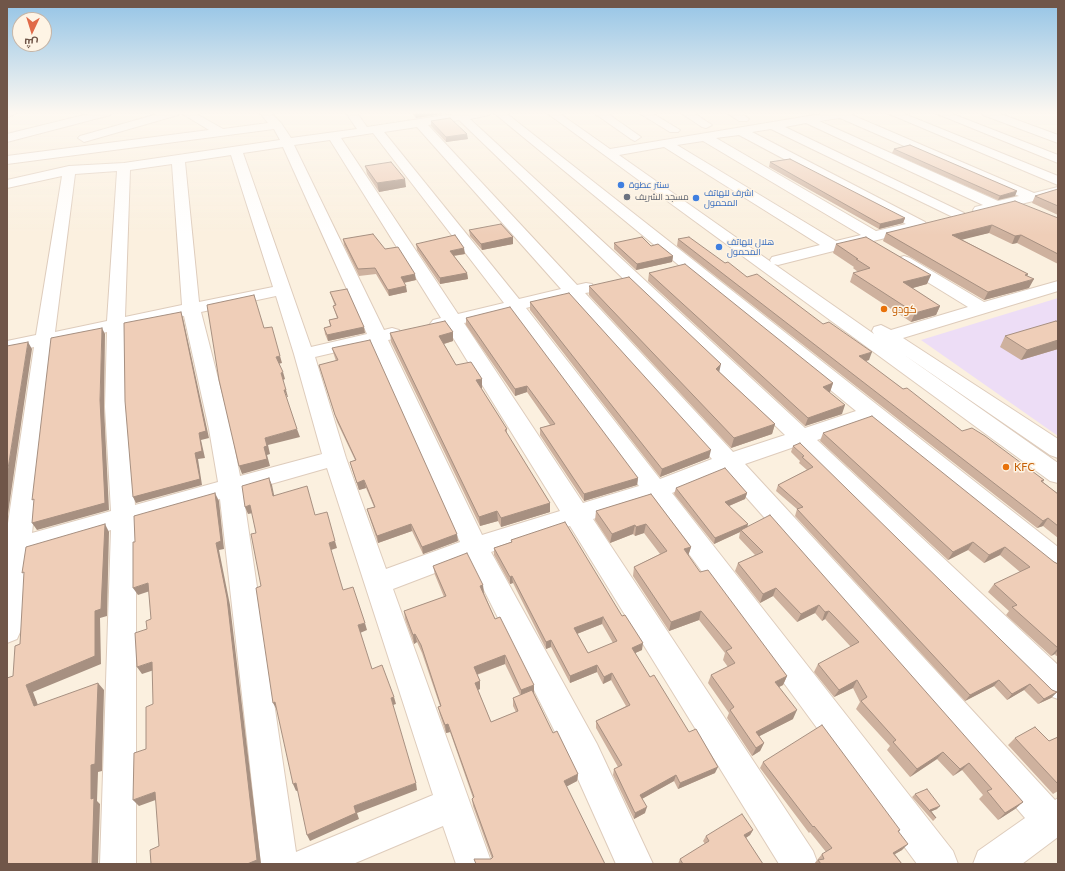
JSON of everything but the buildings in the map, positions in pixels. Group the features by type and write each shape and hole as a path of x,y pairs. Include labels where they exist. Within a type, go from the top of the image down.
{"street":[{"path":"7,160 30,154"},
{"path":"7,160 53,154"},
{"path":"8,187 69,170 124,167 212,154"},
{"path":"237,154 304,354 335,458 474,864"},
{"path":"292,154 475,547 585,756 635,864"},
{"path":"345,154 800,864"},
{"path":"389,154 514,305 940,864"},
{"path":"448,154 574,291 727,462 1054,818 991,864"},
{"path":"501,154 801,437 1058,685"},
{"path":"549,154 1058,562"},
{"path":"622,154 1058,475"},
{"path":"623,154 1058,450"},
{"path":"683,154 833,246"},
{"path":"742,154 870,237 888,252 983,308"},
{"path":"798,154 920,225"},
{"path":"831,154 959,216"},
{"path":"882,154 996,206"},
{"path":"927,154 1032,204"},
{"path":"991,154 1058,181"},
{"path":"1044,154 1058,159"},
{"path":"178,159 191,308 220,429 230,486 279,864"},
{"path":"118,864 124,518 116,407 116,324 124,167"},
{"path":"7,630 12,548 69,170"},
{"path":"778,260 1013,202 1032,204 1058,191"},
{"path":"304,354 452,321 687,265"},
{"path":"889,336 1058,286"},
{"path":"7,347 282,290"},
{"path":"378,583 475,547 655,490 727,462 873,413"},
{"path":"12,548 124,518 230,486 335,458"},
{"path":"309,864 453,804"}],"shaded area":[{"path":"1058,298 1058,436 921,340"}],"place":[{"name":"سنتر عطوة","path":"621,185"},
{"name":"مسجد الشريف","path":"627,197"},
{"name":"اشرف للهاتف المحمول","path":"696,198"},
{"name":"هلال للهاتف المحمول","path":"719,247"},
{"name":"كودو","path":"884,309"},
{"name":"KFC","path":"1006,467"}]}
